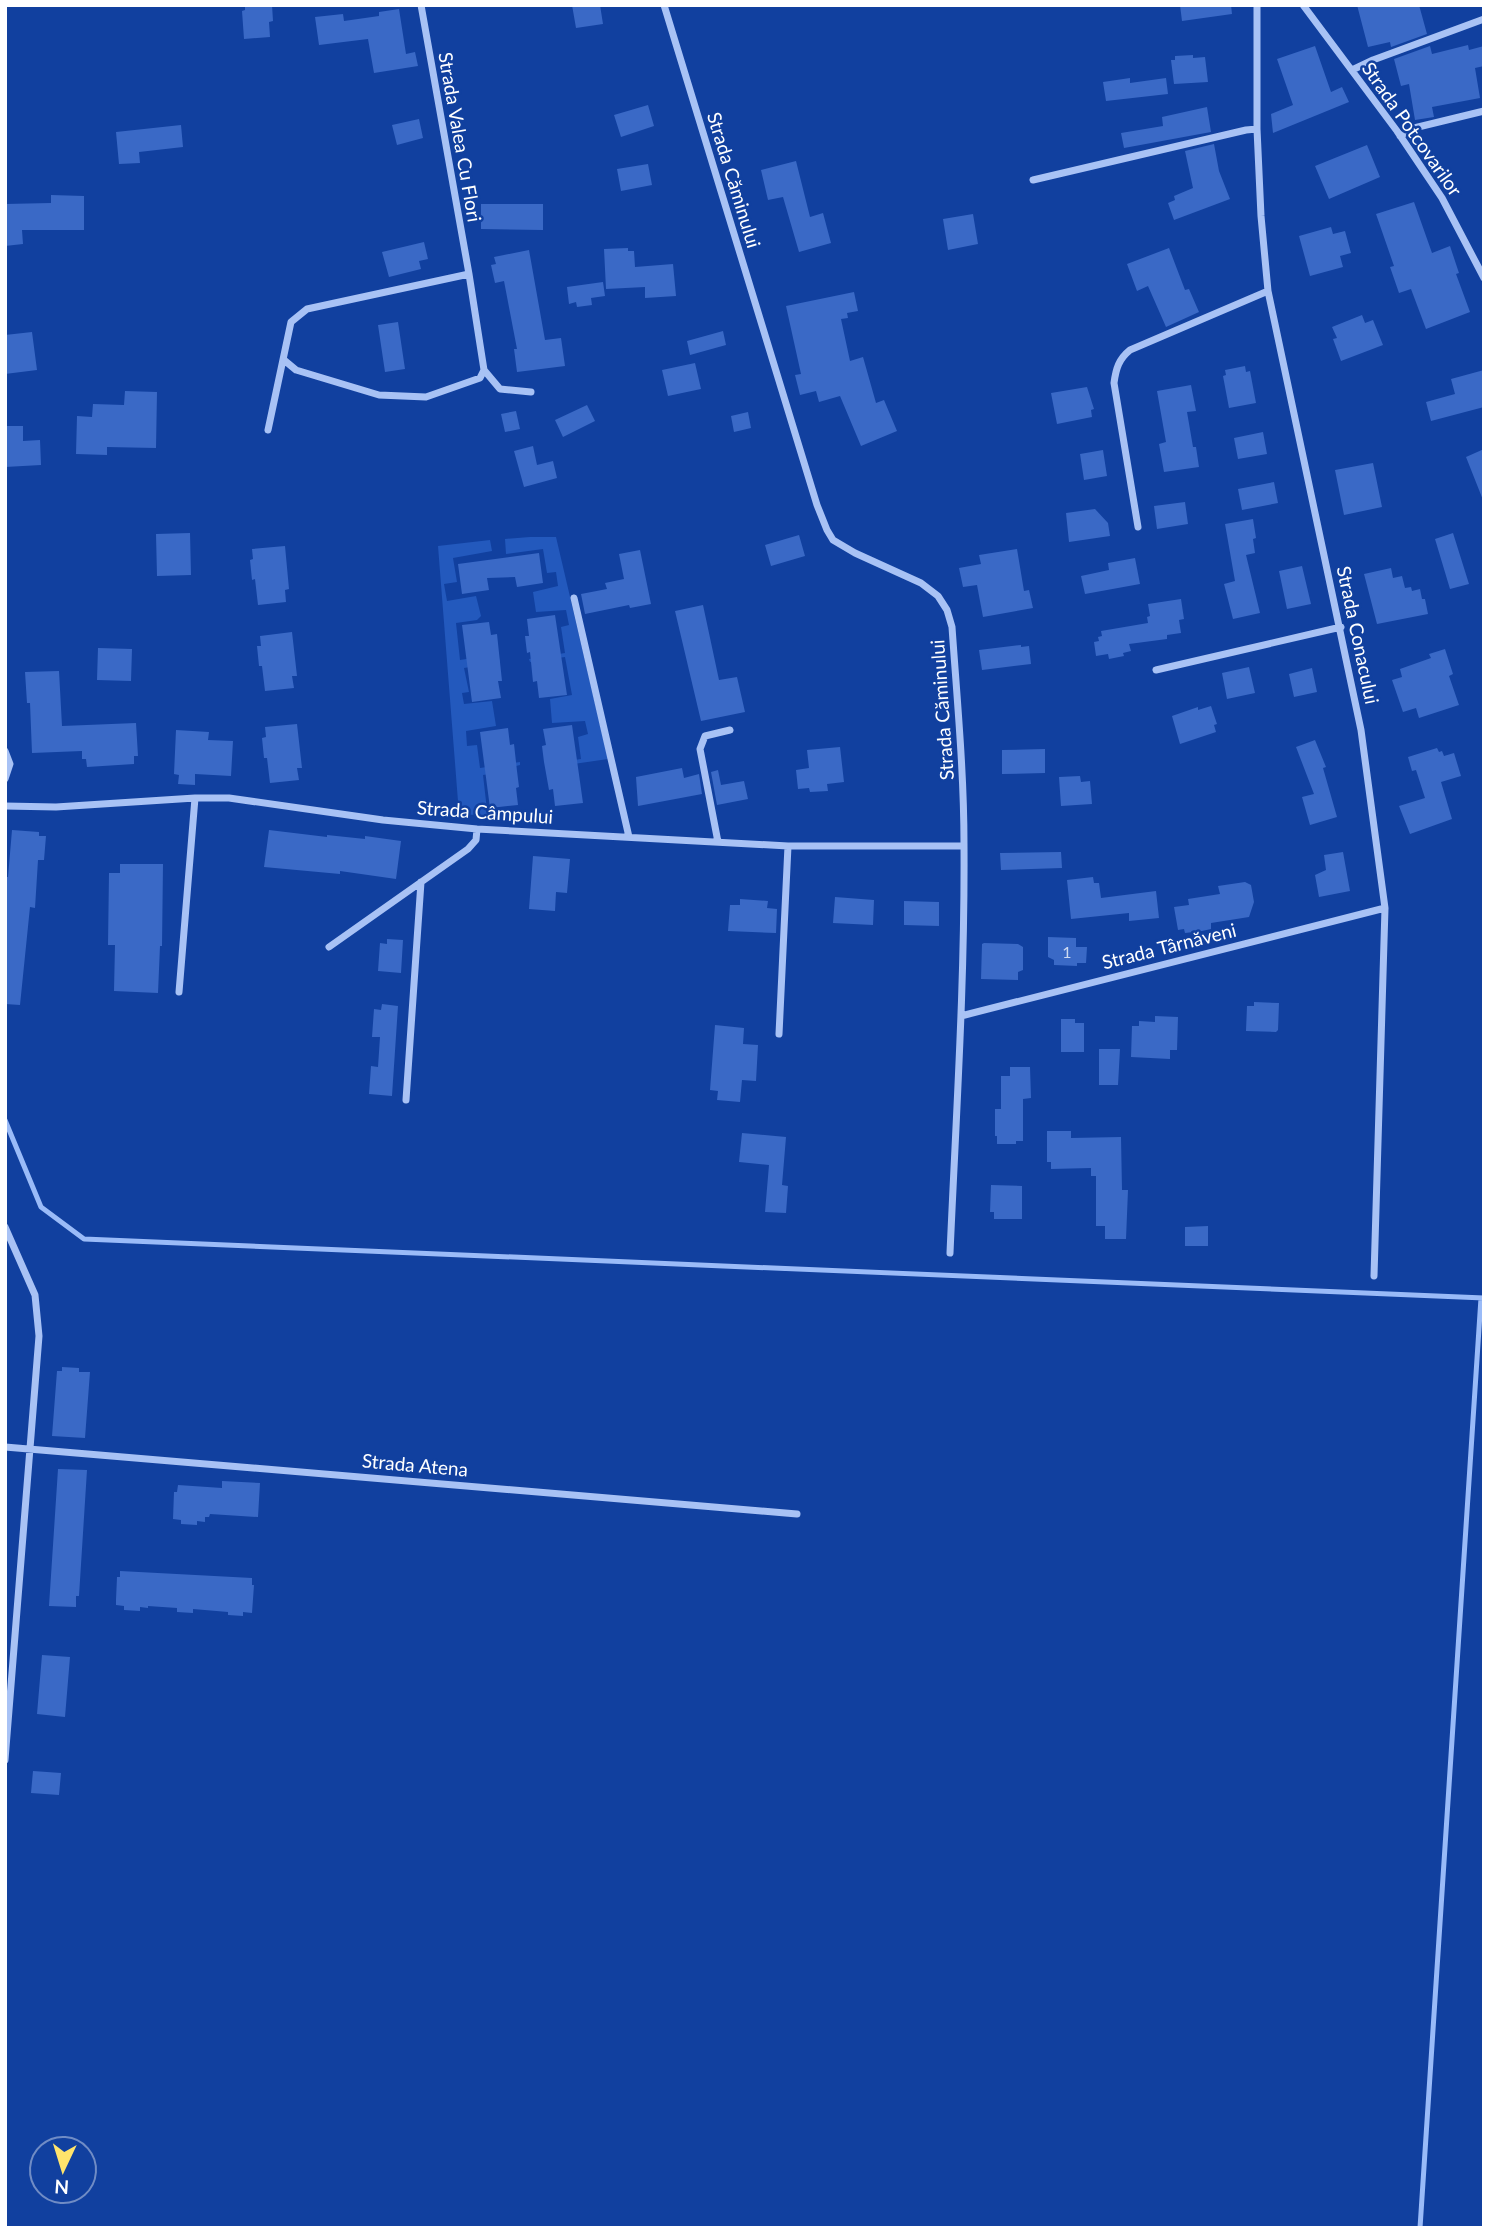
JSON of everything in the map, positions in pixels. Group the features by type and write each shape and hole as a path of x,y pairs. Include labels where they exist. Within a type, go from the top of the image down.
{"street":[{"name":"Strada Valea Cu Flori","path":"421,5 484,370"},
{"name":"Strada Căminului","path":"664,5 817,505 827,530 833,540 921,583 938,596 947,610 952,627 964,804 964,846 961,1016 950,1254"},
{"name":"Strada Conacului","path":"1257,5 1257,129 1268,291 1361,730 1385,908 1374,1276"},
{"name":"Strada Potcovarilor","path":"1303,5 1400,136 1442,198 1484,278"},
{"path":"1352,70 1484,19"},
{"path":"1400,136 1414,128 1484,111"},
{"path":"1032,180 1257,129"},
{"path":"268,430 291,322 307,309 469,274"},
{"path":"1138,527 1114,383 1116,367 1122,356 1130,349 1268,291"},
{"path":"284,360 296,370 379,395 426,397 480,378 484,370 500,389 531,392"},
{"path":"574,598 629,837"},
{"path":"1156,670 1341,626"},
{"path":"718,842 700,749 705,736 730,730"},
{"path":"5,751 10,764 5,779"},
{"path":"179,992 195,798"},
{"name":"Strada Câmpului","path":"5,806 56,807 195,798 258,801 383,820 477,829 788,846 964,846"},
{"path":"329,947 468,849 475,840 477,829"},
{"path":"779,1034 788,846"},
{"path":"406,1100 421,882"},
{"name":"Strada Târnăveni","path":"961,1016 1385,908"},
{"path":"5,1227 35,1294 39,1336 5,1760"},
{"name":"Strada Atena","path":"5,1447 797,1514"}],"shaded area":[{"path":"556,537 608,759 546,768 545,765 581,759 578,737 588,734 585,721 552,723 550,699 572,695 565,657 530,662 529,659 565,653 561,627 569,625 566,610 536,612 533,592 558,586 556,572 547,573 543,549 506,554 505,539"},
{"path":"490,540 492,551 453,558 457,582 444,584 447,601 476,596 481,616 477,620 456,623 460,660 498,654 500,662 464,668 469,692 462,693 464,704 492,701 496,726 466,731 467,746 477,745 480,768 520,762 516,770 483,775 487,810 493,810 493,816 459,814 438,546"}],"building":[{"path":"245,5 272,5 270,37 244,39 242,11 245,10"},
{"path":"572,5 600,5 603,24 576,28"},
{"path":"1180,5 1231,5 1232,14 1182,21"},
{"path":"1357,5 1419,5 1427,34 1391,47 1390,42 1368,47"},
{"path":"399,9 406,54 415,52 418,66 374,73 368,39 319,45 315,17 343,14 344,21 379,16 379,12"},
{"path":"1468,45 1469,50 1484,46 1484,66 1475,68 1480,98 1432,107 1434,117 1415,120 1409,84 1401,86 1394,59 1430,46 1432,54"},
{"path":"1315,46 1331,92 1342,87 1349,102 1273,133 1271,114 1293,105 1277,59"},
{"path":"1193,55 1193,58 1205,57 1208,82 1174,84 1171,60 1175,60 1175,56"},
{"path":"1130,78 1130,83 1166,78 1168,94 1106,101 1103,82"},
{"path":"648,105 654,126 621,137 614,115"},
{"path":"1207,107 1211,132 1124,148 1121,133 1163,126 1162,117"},
{"path":"419,119 423,138 397,145 392,125"},
{"path":"181,125 183,147 139,152 140,163 119,164 116,132"},
{"path":"1214,144 1219,171 1230,199 1174,220 1168,203 1175,200 1174,196 1193,188 1185,151"},
{"path":"1367,145 1380,177 1329,199 1315,166"},
{"path":"796,161 810,217 823,213 831,243 799,252 783,197 768,200 761,170"},
{"path":"648,164 652,185 621,191 617,169"},
{"path":"51,195 84,196 84,230 22,230 23,244 5,246 5,204 51,203"},
{"path":"1414,202 1432,253 1450,246 1459,273 1456,274 1470,312 1426,329 1411,289 1399,293 1390,267 1394,266 1376,214"},
{"path":"481,204 543,204 543,230 481,229"},
{"path":"973,214 978,244 948,250 943,219"},
{"path":"1331,227 1333,234 1345,231 1351,253 1340,256 1343,267 1310,276 1299,236"},
{"path":"424,242 428,259 419,261 421,269 389,277 382,252"},
{"path":"628,248 628,251 634,251 635,267 673,264 676,296 645,298 645,287 606,289 604,249"},
{"path":"1169,248 1185,290 1189,289 1199,312 1166,327 1148,286 1137,291 1127,264"},
{"path":"529,250 545,340 561,338 565,366 517,372 514,349 517,349 504,281 495,283 491,265 496,264 494,257"},
{"path":"603,282 605,296 591,298 592,305 577,307 576,302 569,304 567,287"},
{"path":"854,292 858,311 847,313 848,318 841,319 850,361 863,357 876,403 884,400 897,431 861,446 840,396 819,402 816,391 800,395 795,375 801,374 786,306"},
{"path":"1362,315 1365,323 1373,320 1383,345 1341,361 1333,339 1337,338 1332,327"},
{"path":"398,322 405,369 385,372 378,325"},
{"path":"723,331 726,345 690,355 687,341"},
{"path":"32,332 37,370 5,374 5,335"},
{"path":"695,363 701,389 668,396 662,370"},
{"path":"1245,366 1246,372 1250,371 1256,403 1229,408 1223,376 1226,375 1225,370"},
{"path":"1484,370 1484,407 1431,421 1426,402 1455,394 1451,379"},
{"path":"1191,385 1196,411 1187,412 1199,467 1164,472 1159,444 1166,442 1157,391"},
{"path":"1087,387 1094,409 1091,410 1092,417 1057,424 1051,393"},
{"path":"125,391 157,392 156,448 107,447 107,455 76,454 77,416 92,417 93,404 124,405"},
{"path":"587,405 595,421 563,437 555,420"},
{"path":"516,411 520,429 505,432 501,414"},
{"path":"748,412 751,428 734,432 731,416"},
{"path":"5,426 23,426 23,441 40,440 41,465 5,467"},
{"path":"1263,432 1267,454 1238,459 1234,438"},
{"path":"533,446 537,465 553,461 557,478 524,487 514,451"},
{"path":"1484,449 1484,500 1483,500 1466,457"},
{"path":"1103,450 1107,476 1084,480 1080,454"},
{"path":"1373,463 1382,507 1344,515 1335,470"},
{"path":"1274,482 1278,503 1242,510 1238,489"},
{"path":"1185,502 1188,524 1157,529 1154,506"},
{"path":"1095,509 1108,523 1110,536 1069,542 1066,513"},
{"path":"1253,519 1255,553 1246,555 1260,613 1233,619 1224,584 1235,581 1225,524"},
{"path":"190,533 191,575 157,576 156,534"},
{"path":"1453,533 1469,584 1450,589 1435,539"},
{"path":"799,535 805,556 771,566 765,545"},
{"path":"285,546 289,589 285,590 286,602 258,605 255,579 252,580 252,549"},
{"path":"1017,549 1024,591 1029,590 1033,608 983,617 977,585 963,587 959,568 981,564 979,555"},
{"path":"640,550 651,604 630,608 629,605 585,614 581,594 607,589 605,583 624,579 619,554"},
{"path":"539,553 543,583 517,587 515,577 487,578 489,590 462,594 458,564"},
{"path":"1135,558 1140,584 1085,594 1081,576 1109,570 1108,563"},
{"path":"1302,566 1311,604 1287,609 1279,571"},
{"path":"1391,568 1393,578 1402,576 1405,588 1411,587 1412,591 1420,589 1428,614 1377,624 1364,574"},
{"path":"1181,599 1184,619 1179,620 1181,633 1167,635 1167,639 1129,644 1131,651 1123,653 1124,656 1109,659 1108,654 1096,656 1094,642 1099,641 1101,631 1148,623 1148,604"},
{"path":"703,605 719,680 737,677 745,712 701,721 675,611"},
{"path":"555,615 567,695 539,698 537,681 533,682 530,652 527,653 527,619"},
{"path":"489,622 491,635 497,634 501,698 472,702 462,625"},
{"path":"292,632 297,676 292,676 294,688 265,691 257,646 261,646 260,636"},
{"path":"1029,646 1031,664 982,670 979,650"},
{"path":"98,648 132,649 131,681 97,680"},
{"path":"1445,649 1453,674 1449,676 1459,705 1419,718 1416,708 1403,712 1392,680 1402,677 1400,669 1431,658 1429,654"},
{"path":"1249,667 1255,693 1227,699 1222,673"},
{"path":"1312,668 1317,692 1294,697 1289,674"},
{"path":"59,671 62,726 136,723 138,756 134,756 134,764 87,767 86,759 82,759 82,751 32,753 30,703 27,703 25,672"},
{"path":"1211,706 1217,724 1214,725 1216,732 1180,744 1172,716 1198,707 1198,710"},
{"path":"297,724 302,768 297,768 299,780 270,783 262,738 266,737 265,727"},
{"path":"572,725 583,803 555,806 553,789 549,790 544,762 542,746 546,745 543,729"},
{"path":"508,728 510,745 514,744 519,787 516,788 518,805 490,808 480,732"},
{"path":"176,730 209,732 208,740 233,741 231,776 195,774 195,785 178,784 179,775 174,774"},
{"path":"1315,740 1326,767 1323,768 1337,817 1310,825 1302,797 1314,794 1296,747"},
{"path":"840,747 844,782 827,784 828,791 810,792 809,788 798,789 796,770 809,768 807,750"},
{"path":"1437,748 1444,756 1454,753 1461,776 1441,782 1452,819 1410,834 1399,806 1425,798 1416,770 1412,771 1408,757"},
{"path":"1045,749 1045,773 1002,774 1002,750"},
{"path":"682,768 684,778 699,774 702,794 638,806 636,777"},
{"path":"718,770 721,785 744,781 748,799 717,805 711,772"},
{"path":"1080,776 1081,782 1090,781 1092,804 1061,806 1059,777"},
{"path":"12,830 39,832 39,836 46,836 44,860 38,860 35,908 30,907 20,1005 5,1004 5,877 8,877"},
{"path":"269,830 327,837 365,839 365,836 401,841 396,879 340,871 340,874 264,867"},
{"path":"1061,852 1062,868 1001,870 1000,853"},
{"path":"1343,852 1350,891 1319,897 1315,875 1326,870 1324,855"},
{"path":"533,856 570,859 567,893 556,892 555,911 529,909"},
{"path":"120,864 163,864 162,946 158,993 114,991 115,945 108,945 109,873 120,873"},
{"path":"1093,877 1094,883 1099,883 1101,898 1156,891 1159,918 1129,921 1129,913 1071,919 1067,880"},
{"path":"1245,882 1251,885 1254,902 1249,917 1211,923 1211,929 1202,931 1185,933 1184,929 1178,930 1174,907 1189,905 1188,899 1220,894 1218,886"},
{"path":"835,897 874,900 873,925 833,923"},
{"path":"740,899 768,901 767,908 777,909 776,933 728,931 730,905 740,905"},
{"path":"904,901 939,902 939,926 904,925"},
{"path":"1048,937 1076,938 1076,947 1087,947 1086,963 1077,963 1077,966 1054,965 1054,960 1048,957"},
{"path":"387,939 403,940 401,973 378,971 380,943 387,944"},
{"path":"984,943 1018,944 1023,947 1023,970 1018,972 1018,980 981,979"},
{"path":"1254,1002 1279,1003 1276,1032 1246,1031 1247,1006 1254,1006"},
{"path":"382,1004 398,1006 392,1096 369,1094 371,1066 378,1067 380,1037 372,1037 374,1009 381,1010"},
{"path":"1155,1016 1178,1017 1177,1050 1170,1050 1170,1059 1131,1057 1132,1026 1139,1026 1139,1021 1155,1022"},
{"path":"1061,1019 1075,1019 1075,1023 1084,1023 1084,1052 1061,1052"},
{"path":"715,1025 744,1028 743,1044 758,1045 756,1081 742,1080 740,1102 717,1100 718,1091 710,1090"},
{"path":"1099,1049 1120,1049 1118,1085 1099,1085"},
{"path":"1010,1067 1030,1067 1031,1098 1023,1099 1023,1141 1016,1141 1016,1144 997,1144 995,1109 1001,1109 1001,1076 1010,1076"},
{"path":"1047,1131 1071,1131 1071,1138 1121,1137 1122,1190 1128,1190 1126,1239 1105,1239 1105,1226 1096,1226 1096,1176 1091,1176 1091,1168 1051,1169 1051,1162 1047,1162"},
{"path":"742,1133 786,1137 782,1185 788,1186 786,1213 765,1212 769,1165 739,1162"},
{"path":"991,1185 1022,1186 1022,1219 994,1219 994,1212 990,1212"},
{"path":"1208,1226 1208,1246 1185,1246 1185,1227"},
{"path":"62,1367 90,1372 85,1438 52,1436 57,1371 62,1371"},
{"path":"58,1469 87,1470 79,1596 76,1596 76,1607 49,1606"},
{"path":"222,1481 260,1483 258,1517 210,1514 205,1517 205,1522 197,1521 197,1525 181,1524 181,1520 173,1519 174,1492 177,1492 178,1485 222,1488"},
{"path":"120,1571 252,1578 252,1613 243,1612 243,1616 228,1615 228,1612 193,1609 193,1613 177,1612 177,1608 148,1606 140,1607 140,1611 124,1610 124,1606 116,1605 117,1577 120,1577"},
{"path":"42,1655 70,1657 65,1717 37,1714"},
{"path":"33,1771 61,1773 59,1795 31,1793"}],"waterway":[{"path":"5,1120 41,1207 84,1239 1484,1298"},
{"path":"1420,2228 1481,1298"}]}
